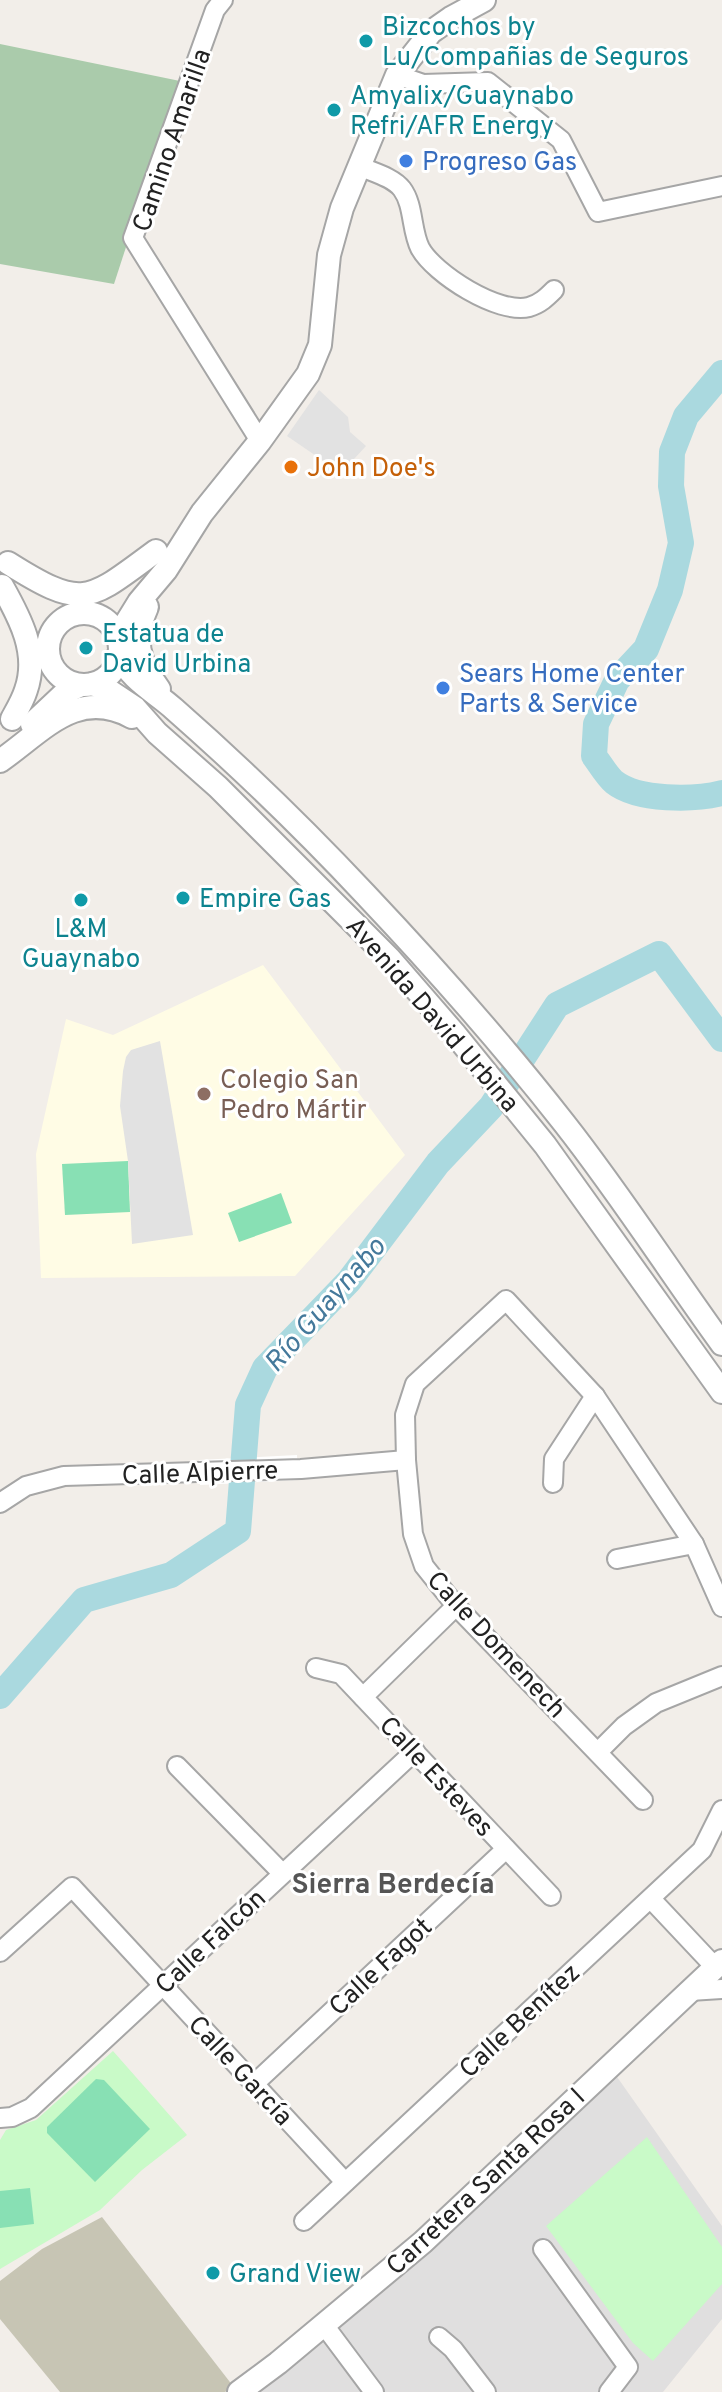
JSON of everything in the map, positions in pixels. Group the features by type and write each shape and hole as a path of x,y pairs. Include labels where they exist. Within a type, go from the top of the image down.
{"street":[{"path":"0,761 31,725 66,692 104,679 113,671 118,645 161,561 260,441 308,374 320,345 329,255 342,208 397,75 431,32 484,0"},
{"name":"Camino Amarilla","path":"216,3 133,238 260,441"},
{"path":"397,75 423,84 488,82 561,140 598,212 722,186"},
{"path":"359,166 381,175 404,191 421,250 432,264 470,291 497,303 526,308 543,300 554,290"},
{"path":"2,572 56,591 90,595 161,561"},
{"path":"6,727 38,689 46,674 49,637 55,627 63,619 108,600 161,561"},
{"path":"161,561 141,619 138,644 148,673 172,707"},
{"path":"2,572 38,594 80,613 98,615 108,622 118,645"},
{"path":"2,572 31,611 55,671 64,679 87,684"},
{"path":"2,572 21,621 29,659 27,689 6,727"},
{"name":"Avenida David Urbina","path":"118,645 123,664 148,690 172,707 257,786 364,892 471,1012 564,1123 722,1344"},
{"name":"Avenida David Urbina","path":"87,684 111,692 135,708 389,958 545,1145 722,1392"},
{"path":"0,761 66,714 87,706 100,705 124,713 157,733"},
{"path":"406,1460 405,1415 415,1384 506,1300 595,1396 694,1544 722,1607"},
{"path":"553,1483 554,1459 595,1396"},
{"name":"Calle Alpierre","path":"0,1503 26,1486 64,1476 301,1469 406,1460"},
{"name":"Calle Domenech","path":"406,1460 413,1534 424,1566 456,1606 643,1800"},
{"path":"617,1559 694,1544"},
{"path":"363,1697 456,1606"},
{"name":"Calle Esteves","path":"316,1668 341,1674 551,1896"},
{"path":"598,1752 624,1726 656,1703 722,1676"},
{"name":"Calle Falcón","path":"0,2118 12,2117 31,2108 415,1751"},
{"path":"177,1766 282,1873"},
{"name":"Calle Benítez","path":"304,2221 702,1850 722,1810"},
{"name":"Calle Fagot","path":"254,2084 506,1849"},
{"name":"Calle García","path":"0,1952 72,1887 345,2182"},
{"path":"651,1899 720,1972"},
{"name":"Carretera Santa Rosa I","path":"239,2392 423,2242 690,1991 720,1972"},
{"path":"543,2249 628,2367 609,2392"},
{"path":"324,2325 374,2392"},
{"path":"439,2337 453,2349 486,2392"}],"shaded area":[{"path":"319,390 348,417 350,432 366,446 341,473 287,436"},
{"name":"Colegio San Pedro Mártir","path":"263,965 405,1155 295,1276 41,1278 36,1154 66,1019 113,1035"},
{"path":"160,1041 193,1235 132,1244 128,1161 120,1106 123,1071 131,1050"},
{"path":"615,2074 722,2226 722,2319 663,2392 259,2392 393,2280"},
{"path":"102,2217 233,2386 225,2392 60,2392 0,2319 0,2281 42,2249"}],"green space":[{"path":"0,44 180,81 114,284 0,264"},
{"path":"128,1161 130,1212 65,1215 62,1164"},
{"path":"281,1193 292,1223 239,1242 228,1213"},
{"path":"113,2051 187,2135 142,2170 100,2210 0,2269 0,2140 6,2130 36,2120"},
{"path":"96,2079 104,2080 150,2129 95,2182 47,2133 47,2127"},
{"path":"647,2137 722,2247 722,2284 653,2361 633,2343 546,2226"},
{"path":"30,2188 34,2224 0,2228 0,2191"}],"pier":[{"path":"297,1455 298,1480 200,1485 199,1460"}],"waterway":[{"name":"Río Guaynabo","path":"722,373 686,416 672,452 671,486 681,543 670,590 646,649 617,680 596,724 594,756 614,782 637,793 682,798 722,793"},
{"name":"Río Guaynabo","path":"0,1696 84,1600 171,1575 238,1531 248,1405 265,1368 349,1281 438,1163 491,1107 557,1005 659,954 722,1039"}],"place":[{"name":"Bizcochos by Lu/Compañias de Seguros","path":"366,41"},
{"name":"Amyalix/Guaynabo Refri/AFR Energy","path":"334,110"},
{"name":"Progreso Gas","path":"406,161"},
{"name":"John Doe's","path":"291,467"},
{"name":"Estatua de David Urbina","path":"86,648"},
{"name":"Sears Home Center Parts & Service","path":"443,688"},
{"name":"Empire Gas","path":"183,898"},
{"name":"L&M Guaynabo","path":"81,900"},
{"name":"Colegio San Pedro Mártir","path":"204,1094"},
{"name":"Grand View","path":"213,2273"}],"district":[{"name":"Sierra Berdecía","path":"393,1883"}]}
